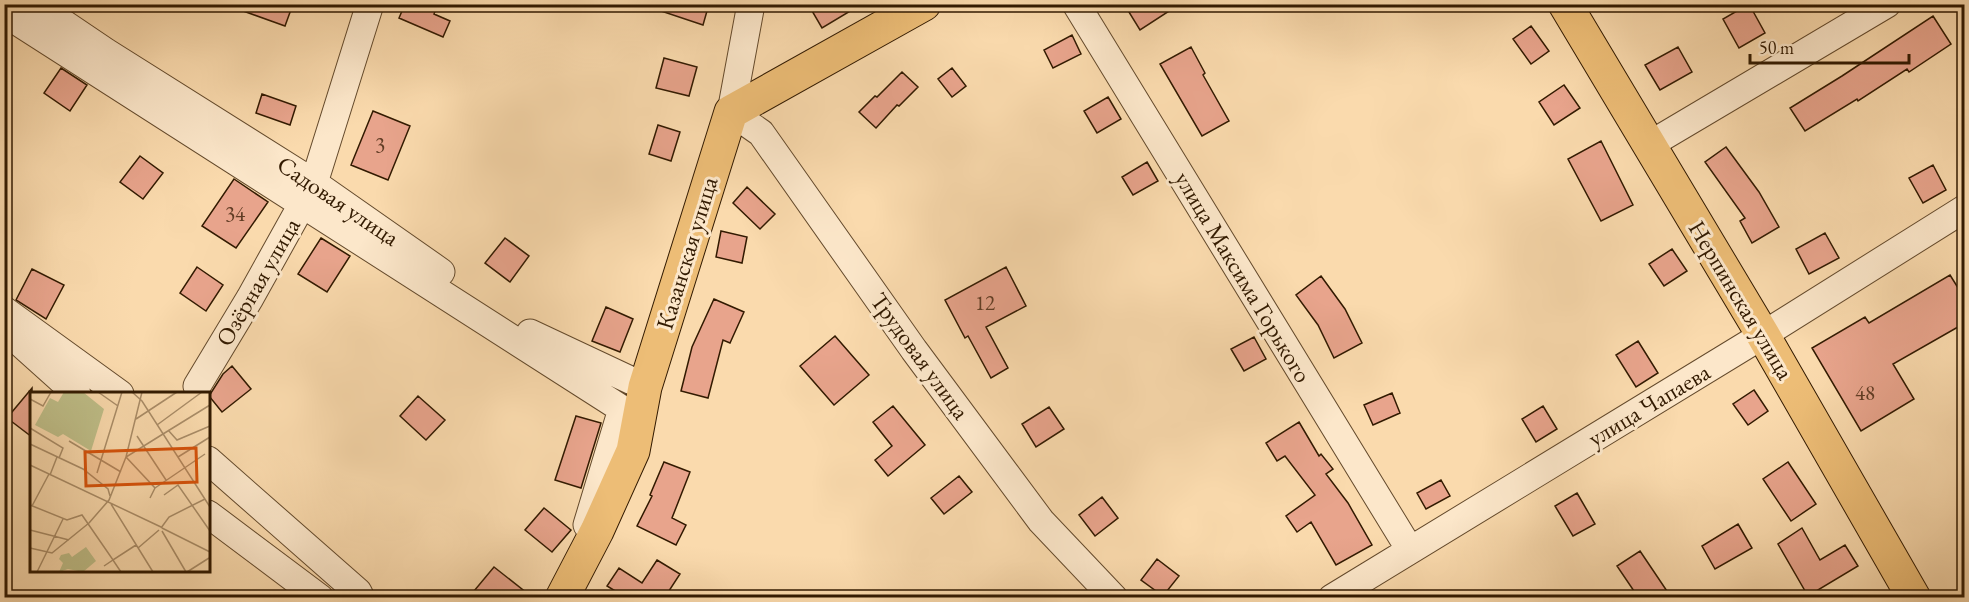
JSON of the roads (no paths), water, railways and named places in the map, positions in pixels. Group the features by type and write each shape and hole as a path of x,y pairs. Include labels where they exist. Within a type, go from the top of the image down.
{"main road":[{"path":"731,112 924,4"},
{"name":"Нерпинская улица","path":"1565,4 1763,335 1914,597"},
{"name":"Казанская улица","path":"562,597 597,531 633,451 645,387 731,112"}],"street":[{"name":"Садовая улица","path":"35,4 308,193 533,335 645,387"},
{"name":"Озёрная улица","path":"197,386 250,298 308,193 370,4"},
{"path":"731,112 751,4"},
{"name":"улица Максима Горького","path":"1076,4 1410,550"},
{"path":"1649,145 1887,4"},
{"path":"4,13 308,193 622,409 583,540 545,597"},
{"name":"Трудовая улица","path":"731,112 761,133 914,350 1041,521 1114,597"},
{"name":"улица Чапаева","path":"1332,597 1763,335 1965,209"},
{"path":"4,310 119,392"},
{"path":"4,332 18,341 76,392"},
{"path":"210,462 361,597"},
{"path":"210,515 320,597"}]}
